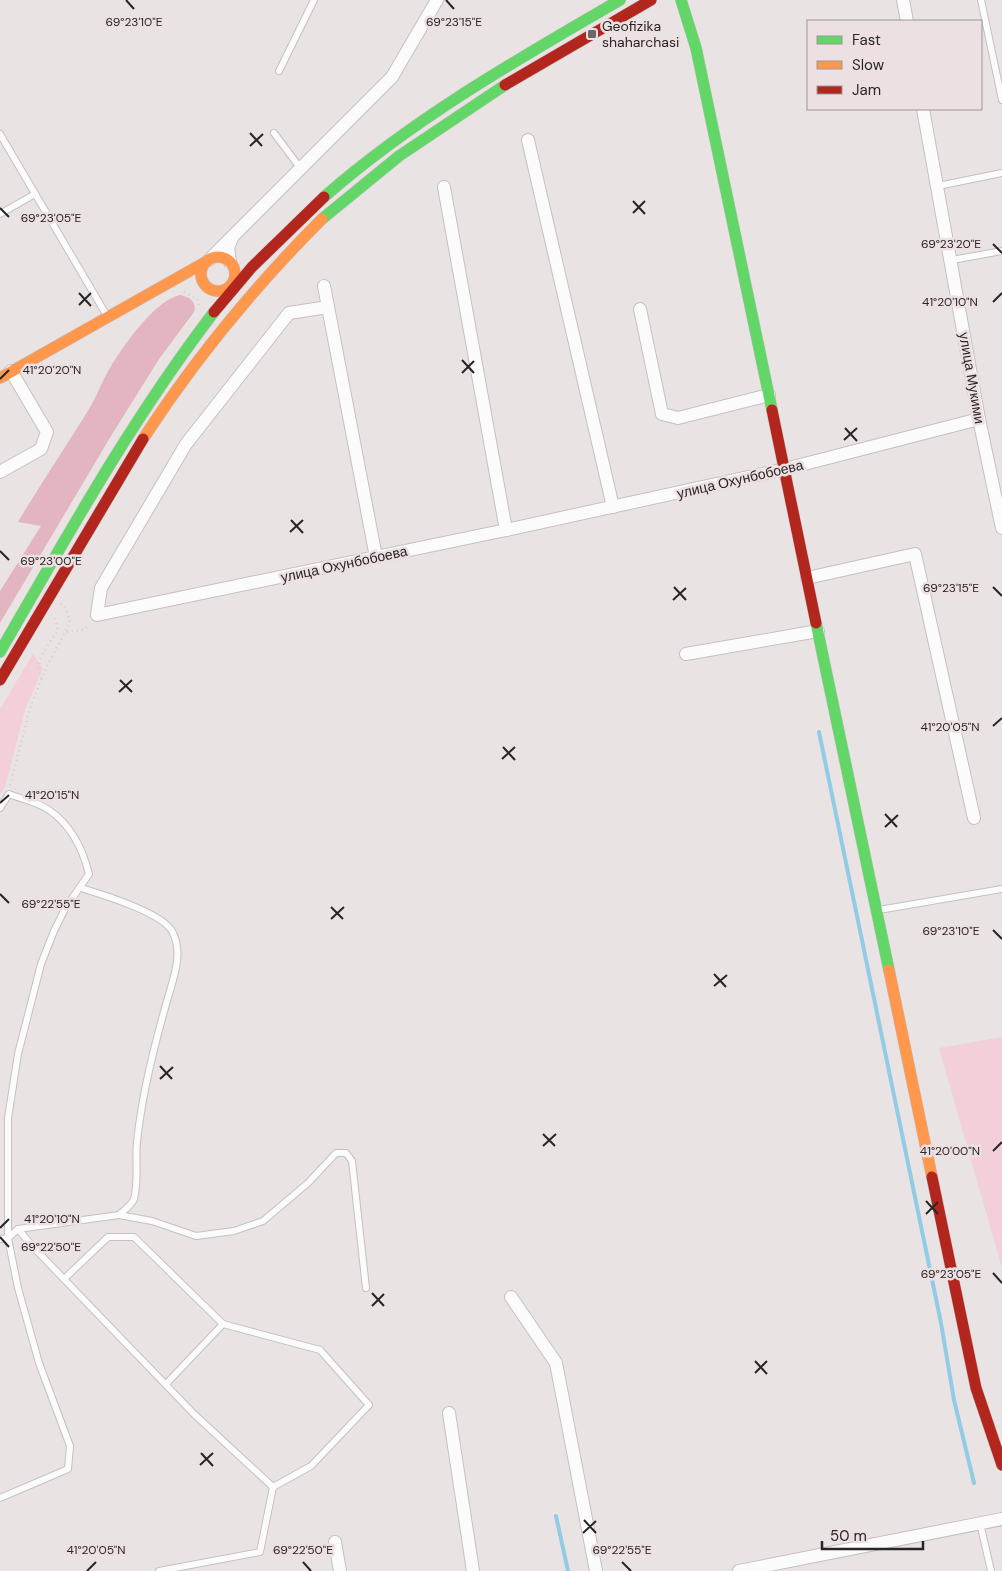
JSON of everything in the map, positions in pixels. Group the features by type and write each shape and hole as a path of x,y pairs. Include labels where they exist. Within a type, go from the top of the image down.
{"main road":[{"path":"230,285 252,267 345,178 395,139 503,68 620,0"},
{"path":"0,680 152,425 190,369 263,280 321,220 416,142 517,77 651,0"},
{"path":"681,0 696,48 976,1388 1002,1465"},
{"path":"6,374 209,260 220,257 240,267 252,267"},
{"path":"209,260 202,273 216,301 215,312"},
{"path":"0,652 145,408 215,312 235,272 230,262"},
{"path":"171,281 188,278 218,290 230,285 263,280"},
{"path":"230,285 230,319"}],"street":[{"path":"429,15 431,0"},
{"path":"209,260 392,77 437,0"},
{"path":"903,0 907,20"},
{"name":"улица Мукими","path":"924,110 979,419 999,503 1002,528"},
{"path":"528,140 613,507"},
{"path":"444,187 506,530"},
{"path":"230,262 228,248 235,235"},
{"path":"324,286 376,557"},
{"path":"97,615 102,588 186,444 289,313 328,307"},
{"path":"640,309 662,414 678,418 768,395"},
{"path":"0,472 41,449 47,432 6,374"},
{"name":"улица Охунбобоева","path":"97,615 506,530 785,469 979,419"},
{"path":"807,578 916,554 974,818"},
{"path":"686,654 818,631"},
{"path":"511,1297 556,1363 596,1571"},
{"path":"449,1413 473,1571"},
{"path":"738,1571 1002,1519"},
{"path":"335,1542 340,1571"}],"lane":[{"path":"279,71 314,0"},
{"path":"981,0 1002,100"},
{"path":"274,133 301,168"},
{"path":"0,134 107,317"},
{"path":"938,186 1002,173"},
{"path":"0,214 35,194"},
{"path":"952,260 1002,252"},
{"path":"0,808 9,794 48,809 67,825 84,858 89,874 66,907 54,931 39,973 18,1054 8,1118 8,1238 18,1288 39,1363 70,1446 68,1469 0,1498"},
{"path":"81,888 103,895 164,922 172,931 178,948 175,973 146,1084 137,1143 137,1182 133,1201 118,1215"},
{"path":"875,911 1002,888"},
{"path":"0,1239 8,1238 18,1229 118,1215 152,1221 196,1236 234,1231 263,1221 308,1183 336,1153 346,1153 352,1162 366,1288"},
{"path":"18,1229 34,1248 194,1414 273,1487"},
{"path":"64,1279 108,1237 134,1237 224,1324 320,1350 369,1405 311,1466 273,1487 260,1552 159,1571"},
{"path":"166,1384 224,1324"},
{"path":"980,1523 991,1571"}],"path":[{"path":"9,794 11,777 30,705 70,623 68,614 58,602"},
{"path":"42,678 38,673 38,663 58,630 57,621 52,613"},
{"path":"67,632 84,630 97,615"}],"shaded area":[{"path":"180,295 192,300 195,308 194,312 159,359 0,623 0,591 41,526 18,522 89,409 107,373 123,348 150,314 160,305"},
{"path":"33,654 43,668 25,710 5,787 0,794 0,709"},
{"path":"1002,1037 1002,1268 939,1048"}],"waterway":[{"path":"819,732 941,1323 954,1400 974,1483"},
{"path":"556,1516 568,1571"}],"traffic: fast":[{"path":"324,197 393,142 467,91 620,0"},
{"path":"681,0 696,48 772,410"},
{"path":"322,219 399,156 505,85"},
{"path":"0,652 128,436 155,394 214,312"},
{"path":"816,623 889,970"}],"traffic: slow":[{"path":"143,439 183,380 226,324 322,219"},
{"path":"218,257 230,262 235,274 230,286 218,291 206,286 201,274 206,262 218,257"},
{"path":"0,378 209,260"},
{"path":"889,970 932,1177"}],"traffic: jam":[{"path":"505,85 651,0"},
{"path":"214,312 252,267 324,197"},
{"path":"772,410 816,623"},
{"path":"0,680 143,439"},
{"path":"932,1177 976,1388 1002,1465"}],"place":[{"name":"Geofizika shaharchasi","path":"592,34"}]}
